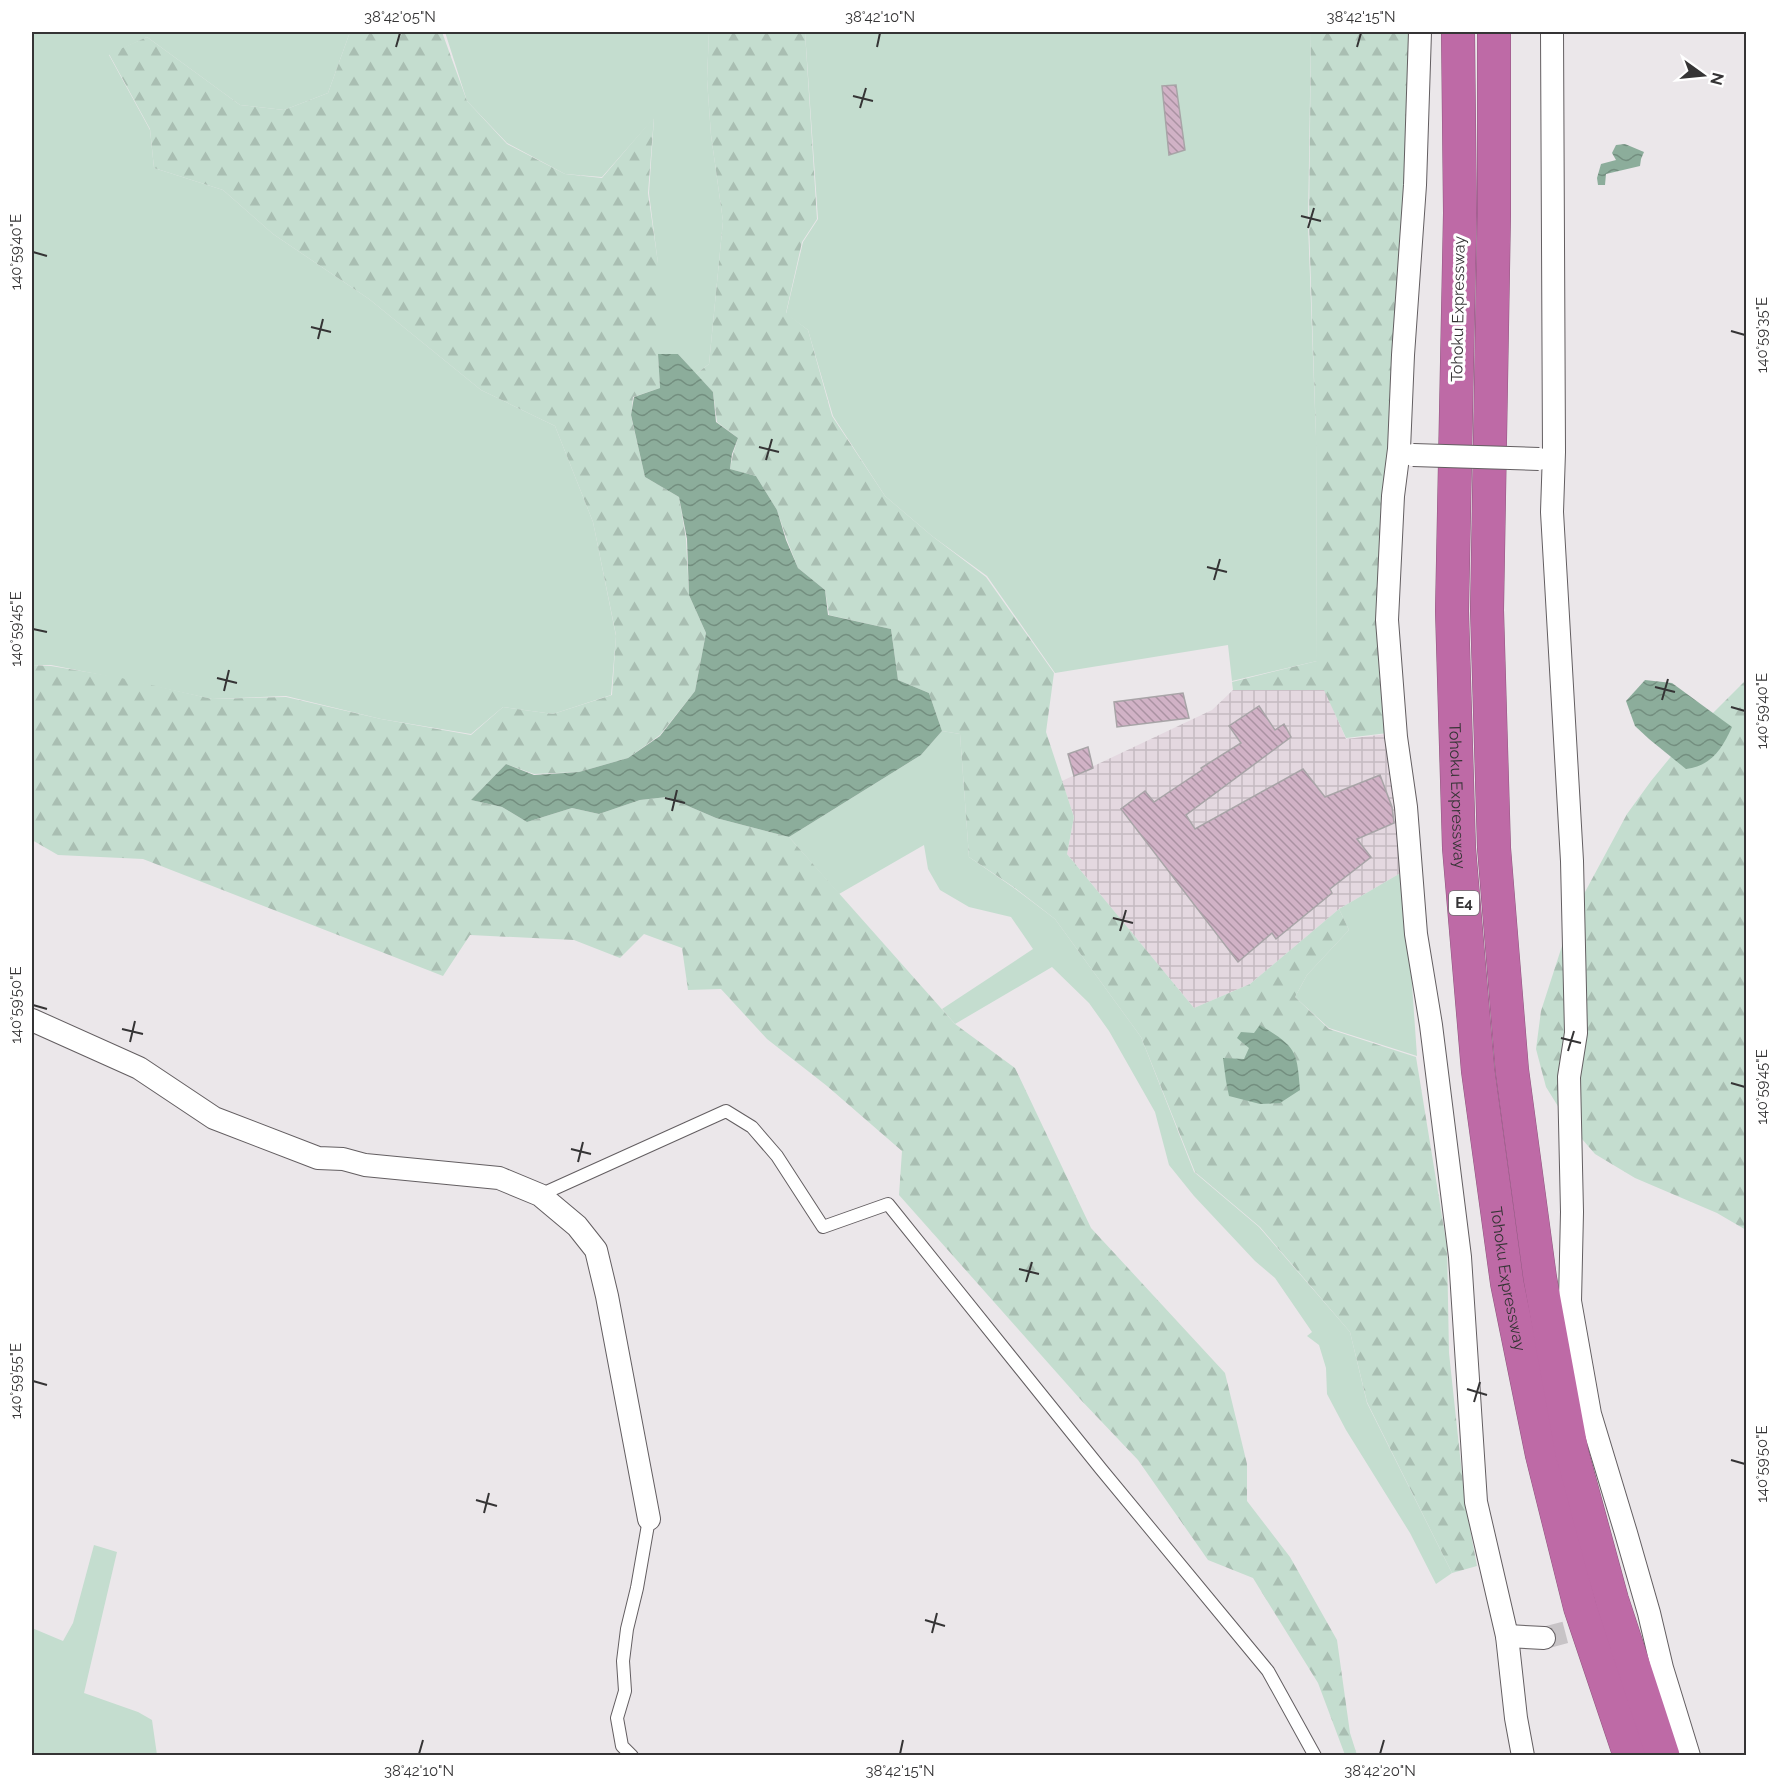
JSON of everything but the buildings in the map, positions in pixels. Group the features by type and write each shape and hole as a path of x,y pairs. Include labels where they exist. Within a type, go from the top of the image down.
{"highway":[{"name":"Tohoku Expressway","path":"1458,32 1460,213 1452,611 1459,848 1478,1071 1507,1283 1542,1455 1580,1607 1630,1755"},
{"name":"Tohoku Expressway","path":"1494,32 1494,214 1487,610 1494,848 1512,1070 1540,1278 1572,1454 1612,1600 1662,1755"}],"street":[{"path":"1420,32 1415,185 1403,355 1406,452 1393,496 1387,620 1416,934 1431,1025 1460,1257 1476,1502 1507,1636 1523,1755"},
{"path":"1552,32 1546,455 1552,512 1572,861 1576,1033 1569,1077 1572,1212 1570,1301 1590,1414 1642,1614 1662,1668 1689,1755"},
{"path":"1406,452 1546,455"},
{"path":"32,1020 139,1068 214,1118 318,1158 343,1159 388,1168 499,1178 540,1195 577,1226 596,1250 650,1519"},
{"path":"1507,1636 1544,1638"}],"lane":[{"path":"540,1195 726,1111 752,1127 777,1156 823,1227 888,1204 1101,1469 1269,1671 1315,1755"},
{"path":"632,1755 622,1746 618,1718 625,1691 623,1662 627,1629 650,1519"}],"shaded area":[{"path":"1233,690 1325,690 1346,739 1387,734 1404,871 1339,909 1250,984 1194,1008 1067,854 1074,817 1062,781 1212,710"}],"green space":[{"path":"32,32 350,32 328,93 284,110 240,105 147,37 109,55 150,130 154,168 223,190 273,234 369,299 481,390 555,426 593,522 616,636 611,695 553,714 503,707 471,734 381,719 286,696 212,699 51,665 32,665"},
{"path":"350,32 442,32 467,101 507,144 565,174 602,178 654,117 648,193 658,263 660,388 633,397 631,416 645,477 679,497 686,539 689,595 706,633 695,691 660,735 628,758 579,772 534,774 506,764 471,800 502,807 527,822 572,808 599,814 640,800 667,797 716,818 789,837 955,1024 1015,1068 1091,1228 1225,1373 1247,1464 1247,1501 1290,1557 1337,1640 1350,1733 1357,1755 1345,1755 1318,1683 1253,1578 1208,1560 1138,1460 1081,1400 899,1195 902,1151 827,1086 767,1039 721,989 688,990 682,948 644,934 620,958 574,940 470,935 443,976 143,859 58,855 32,840 32,665 117,677 212,699 286,697 381,719 471,735 503,707 553,714 612,695 616,635 593,522 555,426 481,390 369,299 273,234 223,190 154,168 150,129 109,54 147,37 240,105 284,110 328,93"},
{"path":"445,32 709,32 707,79 711,135 723,221 709,364 696,374 678,354 658,354 658,264 649,193 654,118 602,177 565,174 507,143 467,101"},
{"path":"709,32 805,32 817,219 802,242 786,313 808,330 832,416 885,496 986,577 1054,673 1046,732 1074,817 1067,854 1194,1008 1250,984 1339,909 1349,930 1307,975 1295,997 1329,1029 1416,1057 1447,1247 1449,1353 1465,1502 1477,1566 1452,1573 1367,1402 1350,1332 1260,1227 1195,1172 1141,1037 1055,919 969,857 960,734 942,731 929,693 898,680 891,629 829,615 825,590 798,568 777,510 756,476 730,469 738,438 717,422 713,392 696,374 709,364 723,221 711,135 707,79"},
{"path":"805,32 1311,32 1308,224 1316,437 1317,661 1232,681 1228,645 1055,673 987,576 932,536 885,496 833,416 808,330 786,314 803,242 818,219"},
{"path":"1311,32 1414,32 1388,733 1346,738 1324,690 1233,690 1232,682 1317,661 1316,437 1309,224"},
{"path":"1746,680 1746,1230 1717,1213 1635,1178 1595,1154 1569,1124 1546,1087 1536,1049 1541,1011 1571,918 1627,814 1678,748"},
{"path":"942,731 960,734 969,857 1055,919 1141,1037 1194,1172 1259,1227 1350,1332 1367,1403 1452,1573 1436,1584 1410,1533 1346,1430 1327,1394 1326,1368 1319,1345 1307,1336 1312,1332 1275,1278 1255,1261 1194,1196 1169,1165 1155,1112 1109,1031 1089,1003 1052,967 955,1024 942,1009 1033,949 1011,917 969,907 940,890 928,869 924,845 839,894 789,837 921,755"},
{"path":"1404,871 1417,1056 1329,1028 1295,997 1307,975 1349,930 1339,909"},
{"path":"94,1545 117,1552 84,1693 138,1712 152,1720 157,1755 32,1755 32,1628 63,1641 73,1623"}],"water":[{"path":"1625,144 1644,152 1640,166 1606,174 1605,185 1598,185 1597,178 1601,164 1616,160 1612,153 1616,145"},
{"path":"658,354 678,354 713,392 716,422 738,438 732,454 730,469 756,476 777,510 798,568 825,590 828,615 891,629 898,680 929,693 942,731 921,755 789,837 716,818 667,797 640,800 599,814 572,808 527,822 502,807 471,800 506,764 534,775 579,772 628,758 660,736 695,691 706,633 689,595 687,539 679,497 645,477 631,415 634,397 660,388"},
{"path":"1645,680 1672,683 1732,727 1715,755 1702,764 1686,769 1635,726 1626,701"},
{"path":"1260,1025 1288,1045 1296,1058 1300,1090 1280,1103 1260,1104 1229,1096 1223,1058 1244,1059 1249,1048 1237,1038 1241,1032 1254,1033"}],"tunnel":[{"path":"1544,1638 1636,1614"}]}
